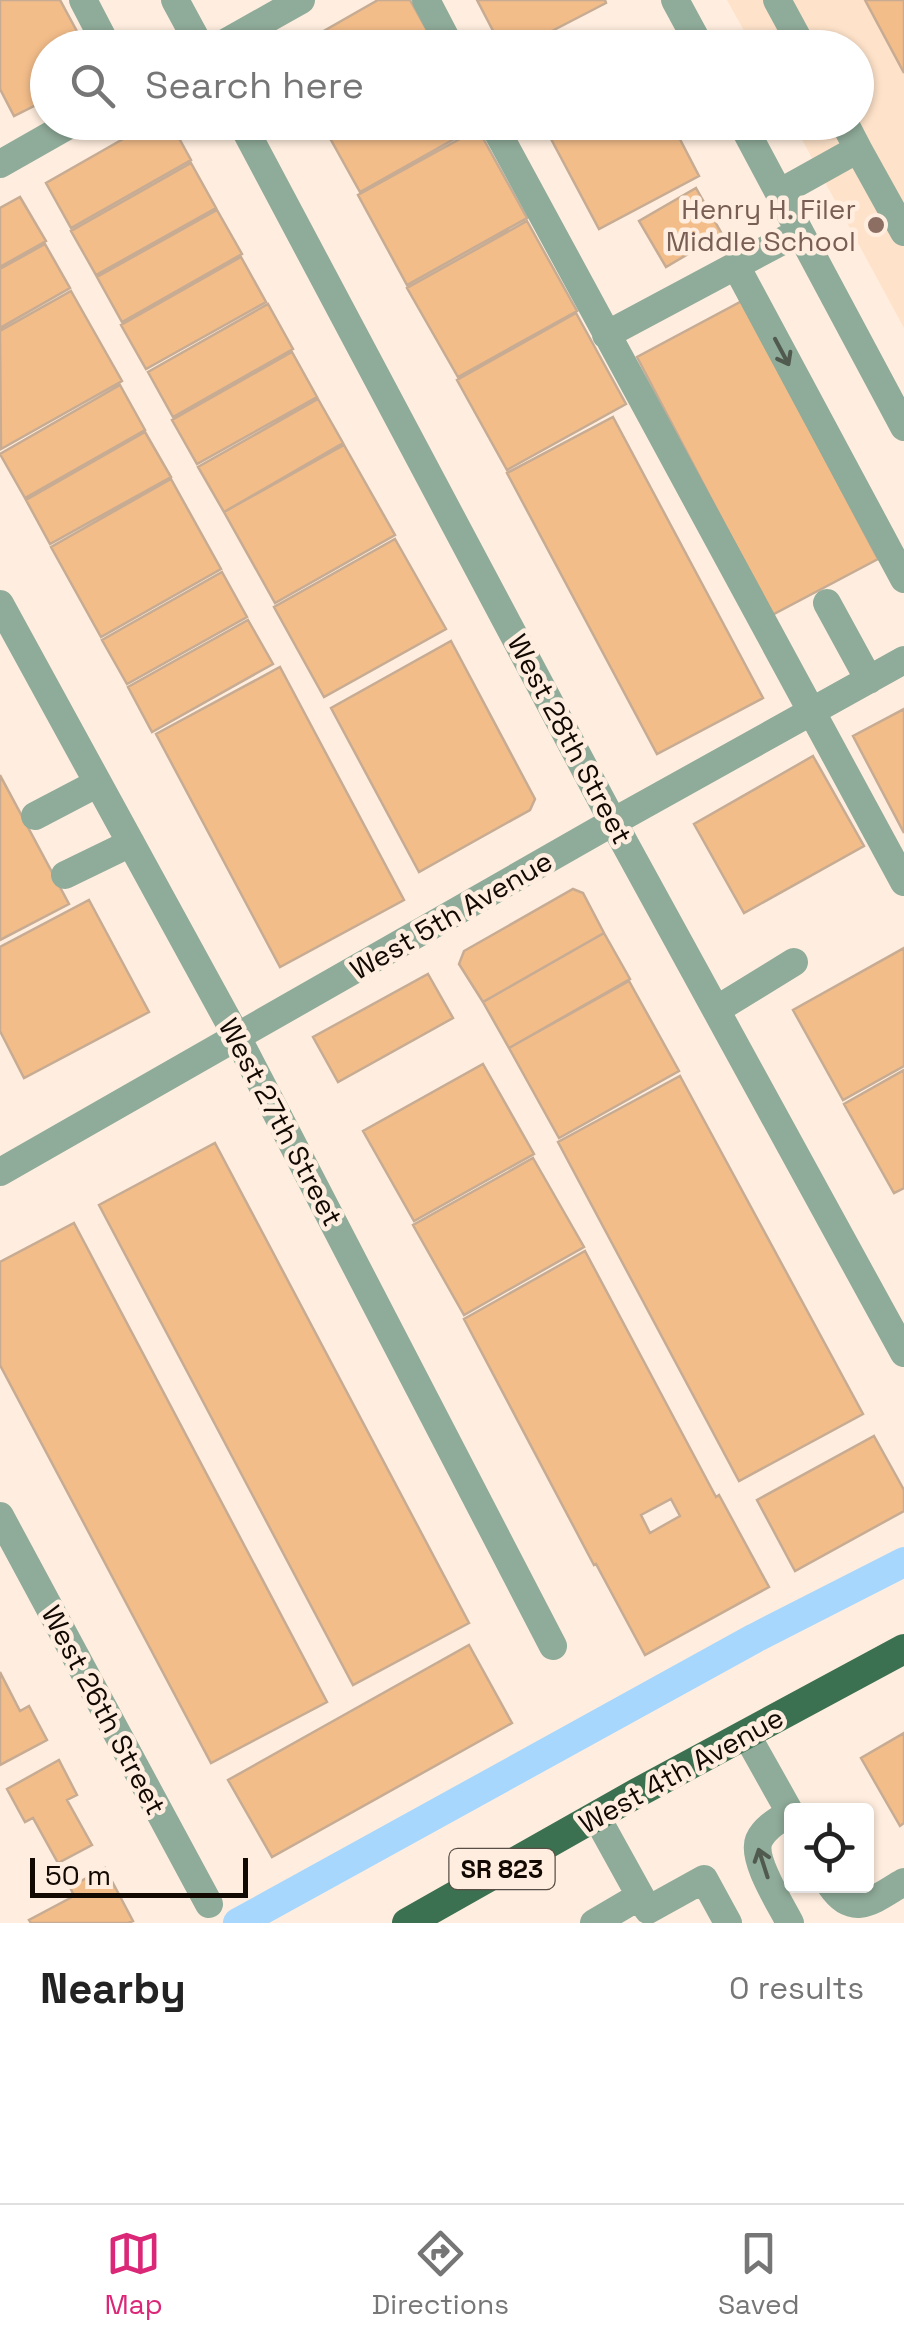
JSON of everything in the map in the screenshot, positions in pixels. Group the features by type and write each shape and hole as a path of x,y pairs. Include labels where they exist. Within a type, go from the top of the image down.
{"main road":[{"name":"West 4th Avenue","path":"406,1923 904,1649"}],"street":[{"path":"83,0 99,30"},
{"path":"176,0 192,30"},
{"path":"248,30 300,0"},
{"path":"426,0 442,30"},
{"path":"675,0 691,30"},
{"path":"777,0 793,30"},
{"path":"0,164 42,140"},
{"name":"West 28th Street","path":"251,140 613,822 904,1353"},
{"path":"502,140 904,882"},
{"path":"750,140 904,427"},
{"path":"853,140 904,232"},
{"path":"779,194 858,149"},
{"path":"606,335 800,232"},
{"path":"736,266 904,579"},
{"path":"827,603 868,680"},
{"name":"West 27th Street","path":"0,604 237,1037 553,1646"},
{"name":"West 5th Avenue","path":"0,1172 904,660"},
{"path":"35,816 98,783"},
{"path":"65,875 131,843"},
{"path":"716,1010 794,962"},
{"name":"West 26th Street","path":"0,1516 209,1904"},
{"path":"746,1734 785,1803"},
{"path":"596,1816 648,1910 704,1879 728,1923"},
{"path":"784,1818 769,1827 758,1841 757,1852 790,1923"},
{"path":"835,1893 856,1914 862,1905 904,1882"},
{"path":"594,1923 640,1896"}],"shaded area":[{"name":"Henry H. Filer Middle School","path":"727,0 904,0 904,328 802,140 874,140 874,30 744,30"}],"building":[{"path":"0,0 60,0 76,30 30,30 30,108 14,116 0,89"},
{"path":"378,0 410,0 427,30 326,30"},
{"path":"477,0 606,3 554,30 493,30"},
{"path":"865,0 904,0 904,73"},
{"path":"121,140 180,140 191,160 71,228 46,183"},
{"path":"331,140 452,140 360,192"},
{"path":"458,140 484,140 527,218 407,285 358,195"},
{"path":"552,140 680,140 699,176 599,229"},
{"path":"191,163 216,208 96,275 71,231"},
{"path":"696,188 722,234 666,267 639,221"},
{"path":"20,197 46,241 0,267 0,208"},
{"path":"217,210 242,254 122,322 97,277"},
{"path":"527,221 577,311 458,377 407,288"},
{"path":"45,244 70,288 0,328 0,269"},
{"path":"241,257 266,302 146,369 121,325"},
{"path":"71,291 122,381 1,449 0,331"},
{"path":"742,301 878,559 772,615 637,357"},
{"path":"268,304 293,349 173,417 148,372"},
{"path":"576,313 626,404 507,470 457,380"},
{"path":"292,352 317,397 197,464 172,420"},
{"path":"120,385 145,430 25,498 0,454"},
{"path":"318,399 343,443 224,512 198,467"},
{"path":"613,417 763,698 657,754 507,473"},
{"path":"145,432 171,477 50,544 26,500"},
{"path":"344,445 395,535 275,603 224,512"},
{"path":"171,479 221,569 101,637 51,547"},
{"path":"395,539 446,629 324,697 274,607"},
{"path":"222,572 247,617 127,684 102,640"},
{"path":"248,620 273,664 152,732 128,687"},
{"path":"451,641 535,799 530,810 419,872 331,708"},
{"path":"280,667 404,900 280,967 156,734"},
{"path":"904,709 904,833 853,736"},
{"path":"813,756 864,846 744,913 694,824"},
{"path":"0,775 69,904 0,940"},
{"path":"573,889 583,893 604,933 483,1002 459,964 464,951"},
{"path":"89,900 149,1012 24,1078 0,1031 0,947"},
{"path":"604,933 630,979 509,1048 483,1002"},
{"path":"904,948 904,1066 843,1100 793,1010"},
{"path":"428,974 453,1018 338,1082 313,1037"},
{"path":"629,981 679,1071 559,1138 509,1048"},
{"path":"483,1064 534,1154 414,1221 363,1131"},
{"path":"904,1070 904,1188 894,1193 844,1104"},
{"path":"680,1076 863,1414 739,1481 558,1142"},
{"path":"215,1143 469,1623 353,1685 99,1205"},
{"path":"533,1158 584,1247 464,1315 413,1225"},
{"path":"74,1223 327,1702 211,1763 0,1365 0,1262"},
{"path":"585,1251 716,1497 719,1495 769,1587 645,1655 464,1319","holes":["671,1499 680,1516 650,1533 641,1515"]},
{"path":"874,1436 904,1490 904,1511 795,1571 757,1500"},
{"path":"469,1645 512,1723 272,1857 228,1780"},
{"path":"0,1672 20,1711 29,1706 47,1740 0,1765"},
{"path":"904,1733 904,1823 900,1826 861,1758"},
{"path":"59,1760 77,1795 67,1800 92,1845 58,1863 33,1818 25,1822 7,1789"},
{"path":"105,1868 133,1921 31,1923 29,1920 74,1896 70,1887"}],"waterway":[{"path":"238,1923 755,1638 904,1562"}],"place":[{"name":"Henry H. Filer Middle School","path":"876,225"}]}
